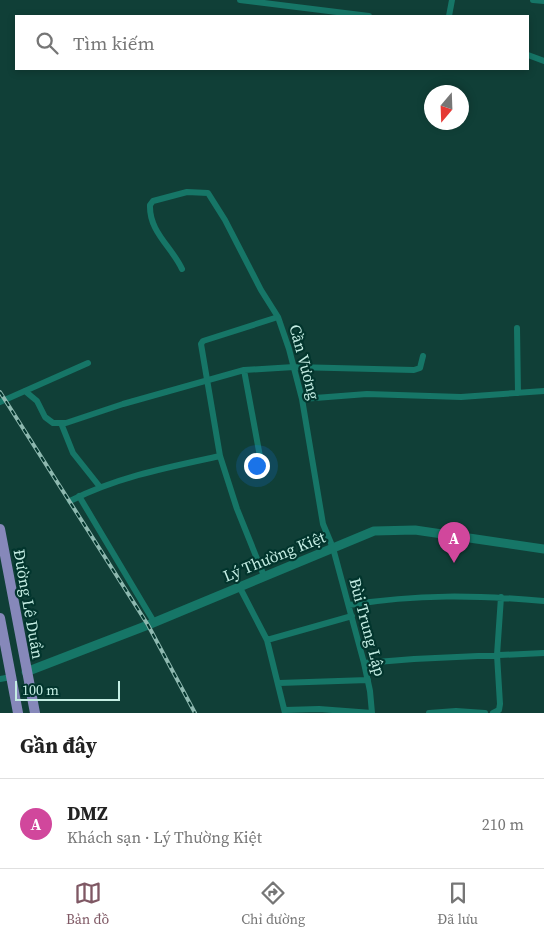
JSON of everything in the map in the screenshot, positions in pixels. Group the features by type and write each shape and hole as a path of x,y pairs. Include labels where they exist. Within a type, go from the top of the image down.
{"highway":[{"name":"Đường Lê Duẩn","path":"0,529 35,713"},
{"name":"Đường Lê Duẩn","path":"0,618 18,713"},
{"path":"11,678 26,672"}],"main road":[{"name":"Lý Thường Kiệt","path":"26,672 374,532 390,529 415,530 544,549"}],"street":[{"path":"240,0 361,15"},
{"path":"449,15 452,0"},
{"path":"533,0 544,1"},
{"path":"529,55 544,61"},
{"name":"Cần Vương","path":"182,269 175,253 158,235 150,205 153,201 187,192 205,192 212,197 261,290 278,317 302,398 323,524 333,548"},
{"path":"264,576 237,510 220,456 206,381 202,342 278,317"},
{"path":"517,328 518,393"},
{"path":"25,391 37,401 45,416 52,422 75,422 123,404 244,370 294,367 414,370 420,368 422,356"},
{"path":"0,402 88,363"},
{"path":"244,370 261,462"},
{"path":"302,398 367,394 461,397 544,391"},
{"path":"61,423 73,453 100,487"},
{"path":"70,501 100,487 136,475 220,456"},
{"path":"79,496 154,622"},
{"name":"Bùi Trung Lập","path":"333,548 364,663 372,713"},
{"path":"239,586 267,640 285,712 325,709 372,713"},
{"path":"348,605 416,596 501,597 544,601"},
{"path":"493,713 499,710 500,704 498,655 501,597"},
{"path":"267,640 352,616"},
{"path":"364,663 544,654"},
{"path":"0,679 11,678"},
{"path":"279,683 368,680"},
{"path":"429,713 485,713"}],"railway":[{"path":"0,392 148,625 195,713"}],"place":[{"name":"DMZ","path":"454,563"}]}
